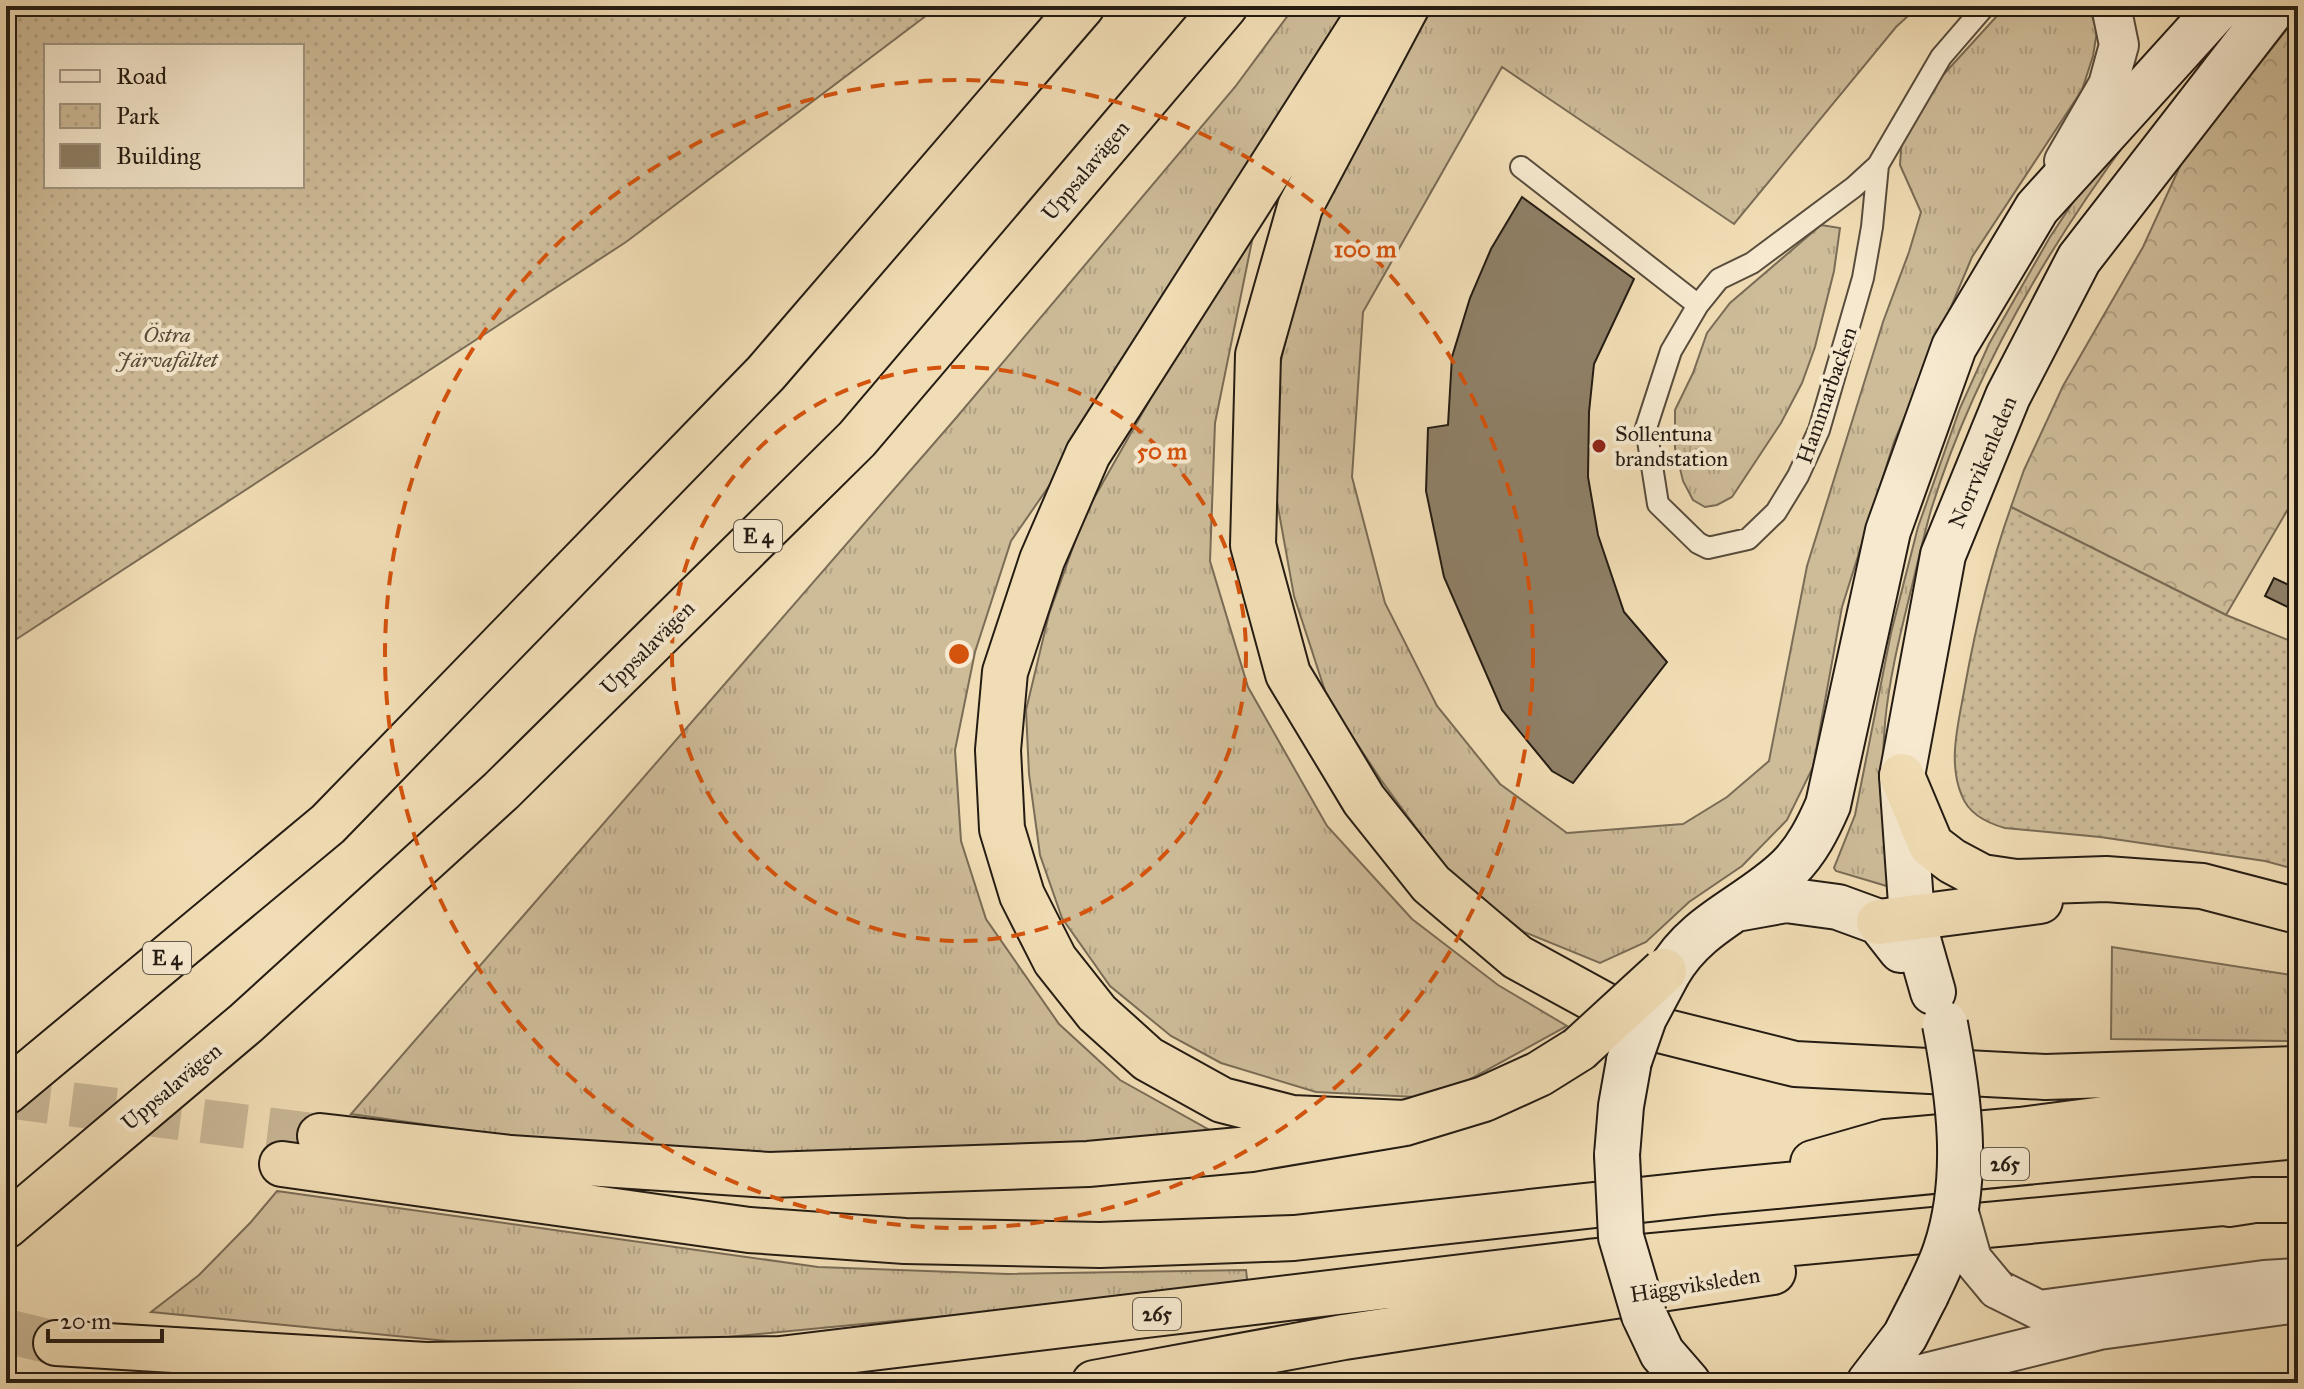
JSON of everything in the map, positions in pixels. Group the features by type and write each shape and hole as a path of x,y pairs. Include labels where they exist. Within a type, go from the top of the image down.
{"highway":[{"name":"E 4","path":"6,1092 328,824 766,373 1082,6"},
{"name":"Uppsalavägen","path":"6,1226 246,1023 501,791 857,439 1225,6"},
{"path":"1374,6 1088,454 1042,560 1005,672 998,750 1002,829 1022,895 1055,960 1097,1013 1148,1059 1222,1100 1292,1118 1405,1123"},
{"path":"1407,6 1300,207 1258,355 1253,545 1288,674 1364,800 1431,884 1517,957 1643,1026 1795,1064 2045,1077 2298,1069"},
{"path":"1902,776 1931,845 1982,877 2016,882 2106,879 2202,886 2294,909"},
{"path":"6,1059 328,824"},
{"path":"1896,920 2102,894 2200,897 2294,909"},
{"path":"320,1136 510,1158 769,1175 1088,1164 1251,1149 1405,1123 1484,1099 1539,1074 1579,1049 1669,968"},
{"path":"1713,1192 1886,1142 2119,1117 2298,1107"},
{"name":"265","path":"282,1164 749,1230 950,1242 1100,1245 1294,1238 1713,1192 2298,1136"},
{"name":"265","path":"215,1383 56,1343 426,1365 780,1359 1588,1262 2255,1200"},
{"name":"Häggviksleden","path":"1094,1383 1344,1337 2255,1200 2298,1200"}],"main road":[{"name":"Norrvikenleden","path":"1869,1383 1905,1336 1926,1295 1946,1249 1956,1202 1960,1137 1956,1081 1939,1008 1896,920 1902,776 1943,555 2008,396 2079,259 2275,6"},
{"path":"1664,1359 1621,1237 1617,1155 1621,1106 1629,1061 1644,1018 1669,968 1701,930 1789,868 1815,834 1828,805 1888,531 1954,347 2037,208 2203,11"},
{"path":"1732,909 1786,900 1838,907 1896,920"}],"street":[{"path":"2037,208 2108,85 2119,45 2111,6"},
{"path":"2203,11 2241,48"},
{"path":"1956,1202 1972,1259 1997,1289 2039,1310 2298,1278"},
{"path":"1885,1383 2099,1330 2298,1303"}],"lane":[{"name":"Hammarbacken","path":"1878,165 1863,278 1819,430 1798,476 1776,512 1748,539 1708,548 1698,543 1658,504 1646,428 1671,351 1698,305 1719,279 1752,263 1854,187 1878,165 1941,57 1985,6"},
{"path":"1521,167 1698,305"}],"green space":[{"name":"Östra Järvafältet","path":"6,6 939,6 626,242 6,646"},
{"path":"1295,6 1365,6 1237,214 1011,541 975,652 955,750 961,841 986,919 1059,1024 1120,1080 1222,1137 749,1157 534,1140 351,1114 956,418 1235,87"},
{"path":"1429,6 1919,6 1896,27 1734,224 1502,67 1363,312 1352,477 1385,603 1437,706 1500,784 1567,833 1683,824 1727,797 1769,761 1807,566 1883,322 1921,212 1900,165 1903,119 2006,6 2086,6 2097,31 2082,90 1972,257 1894,442 1842,607 1813,767 1787,820 1742,866 1689,902 1646,942 1600,963 1524,932 1450,874 1381,780 1328,700 1294,596 1276,496 1276,383 1307,246 1356,127"},
{"path":"2298,15 2298,492 2226,615 2011,507 2024,470 2063,386 2143,247 2181,164"},
{"path":"2130,137 2069,224 2015,315 1968,410 1931,510 1896,654 1885,723 1883,785 1890,887 1836,871 1834,868 1855,815 1891,633 1918,527 1960,408 1989,344 2050,237 2097,166"},
{"path":"1821,225 1840,228 1834,271 1815,347 1802,383 1781,423 1732,497 1705,507 1693,500 1683,481 1675,448 1675,410 1693,373 1707,333 1730,303"},
{"path":"1253,236 1215,423 1210,561 1248,687 1327,826 1412,919 1498,985 1567,1026 1436,1098 1316,1092 1221,1063 1171,1036 1110,986 1062,918 1040,855 1029,774 1026,710 1049,614 1085,514 1160,382"},
{"path":"2011,507 2226,615 2298,644 2298,870 2265,861 2100,837 2005,828 1985,820 1969,808 1962,796 1955,769 1957,727 1984,596"},
{"path":"2112,947 2298,976 2298,1041 2111,1039"},
{"path":"277,1191 818,1267 1008,1274 1246,1270 1248,1287 728,1337 529,1349 151,1312 199,1275"}],"building":[{"path":"1522,197 1634,279 1594,364 1589,412 1588,477 1598,535 1624,612 1667,662 1573,783 1552,771 1502,710 1444,577 1426,491 1428,428 1448,425 1452,357 1470,298 1491,249"},
{"path":"2296,577 2296,611 2265,596 2274,578 2291,586"}],"tunnel":[{"path":"6,1096 320,1136"},
{"path":"6,1331 56,1343"}],"place":[{"name":"Sollentuna brandstation","path":"1599,446"}]}
